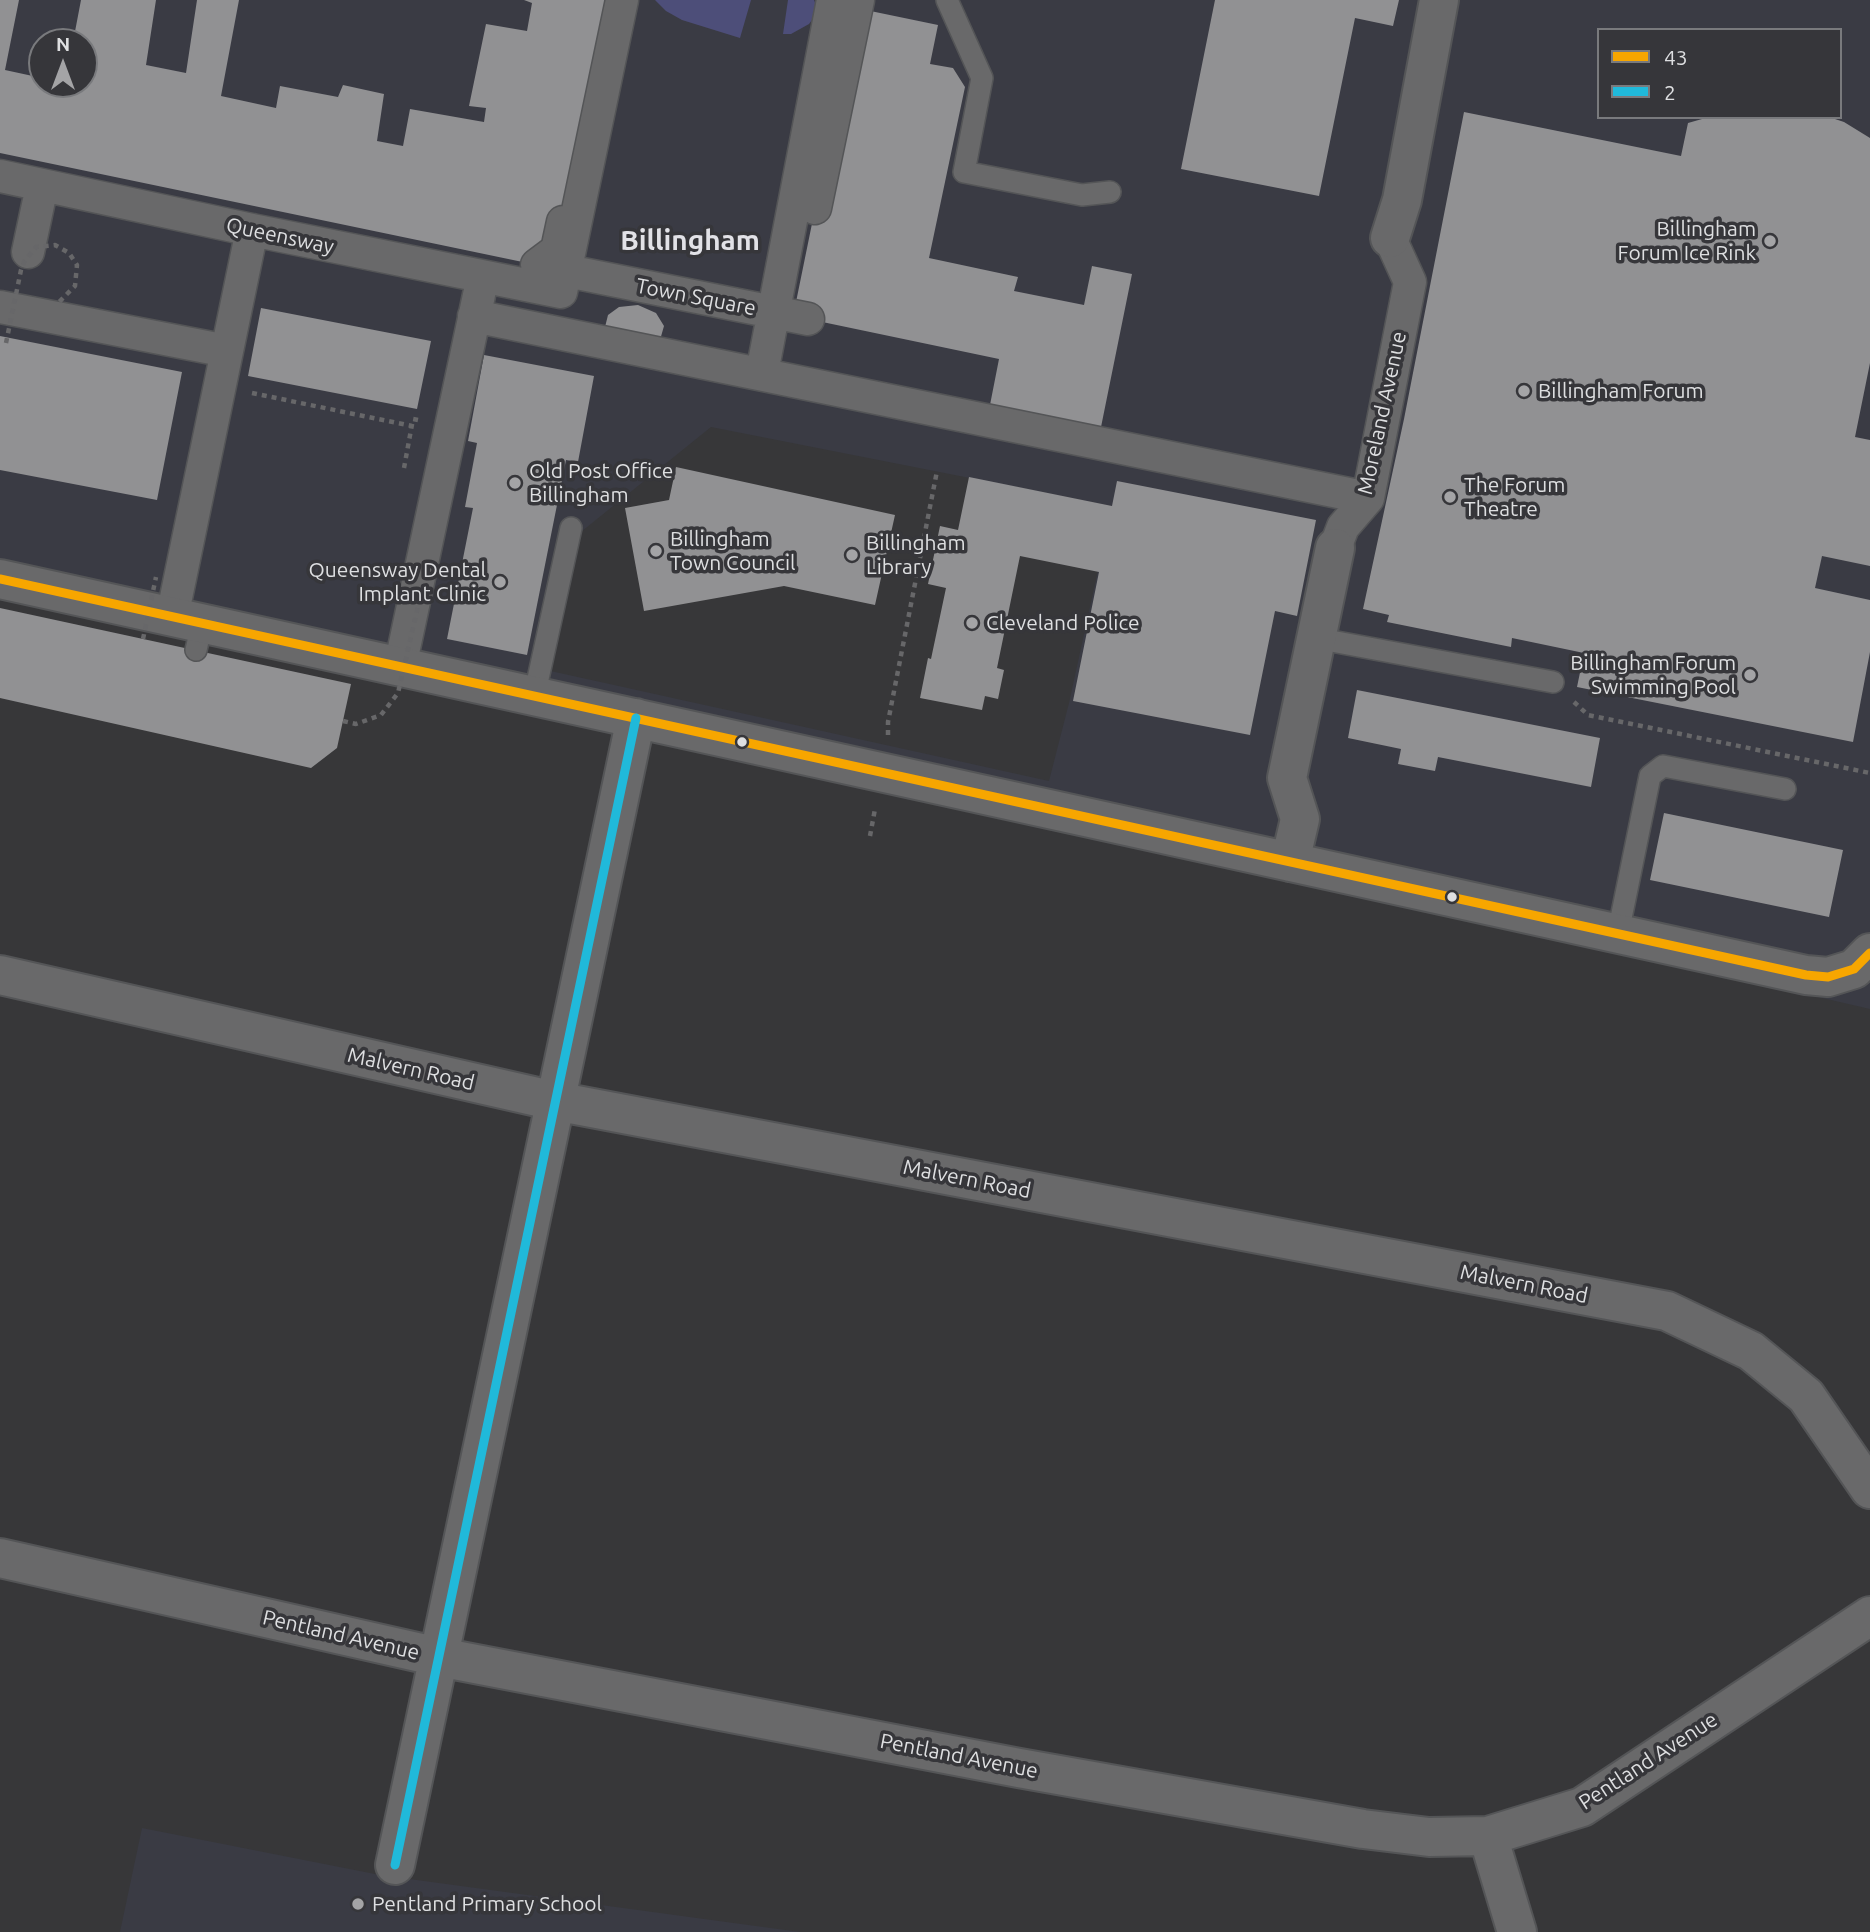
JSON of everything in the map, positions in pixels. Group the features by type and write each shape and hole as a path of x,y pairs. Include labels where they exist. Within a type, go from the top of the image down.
{"street":[{"name":"Town Square","path":"607,0 557,250 537,265 563,281 808,320 796,302 858,0"},
{"path":"563,281 622,0"},
{"path":"762,373 833,0"},
{"name":"Moreland Avenue","path":"1290,862 1300,818 1287,778 1315,638 1335,548 1343,527 1368,498 1410,282 1390,238 1402,200 1438,0"},
{"name":"Queensway","path":"0,176 482,277 563,281"},
{"path":"29,252 42,186"},
{"path":"178,632 227,351 252,230"},
{"path":"400,667 482,277"},
{"path":"0,307 227,351"},
{"path":"474,316 1368,498"},
{"path":"0,579 178,632 400,667 1806,975 1828,977 1854,969 1870,953"},
{"path":"395,1866 636,718"},
{"name":"Malvern Road","path":"0,975 555,1101 1667,1311 1751,1351 1806,1396 1870,1489"},
{"name":"Pentland Avenue","path":"0,1558 439,1657 1005,1765 1363,1829 1429,1837 1488,1836 1582,1807 1870,1616"},
{"path":"1488,1836 1517,1932"}],"lane":[{"path":"947,0 982,78 964,172 1082,195 1110,192"},
{"path":"534,697 571,528"},
{"path":"1315,638 1552,682"},
{"path":"1618,933 1650,776 1663,766 1786,789"}],"path":[{"path":"6,343 23,262 36,247 55,245 69,253 77,265 75,286 59,302"},
{"path":"243,391 412,426"},
{"path":"870,836 888,741 888,722 937,471"},
{"path":"343,721 356,724 381,715 398,693 419,602 414,585 404,573 384,569"},
{"path":"156,577 178,632"},
{"path":"1552,682 1588,715 1870,774"}],"shaded area":[{"path":"0,0 1870,0 1870,1009 639,724 0,572","holes":["711,427 1112,506 1049,781 546,670 576,536"]},
{"path":"655,0 751,0 740,38 682,20 666,11"},
{"path":"788,0 814,0 815,16 809,24 791,34 783,34"},
{"name":"Pentland Primary School","path":"142,1828 380,1875 800,1932 120,1932"}],"building":[{"path":"0,0 19,0 5,70 28,75 28,98 98,98 98,28 76,28 81,0 156,0 146,65 186,73 197,0 239,0 221,96 276,108 280,86 338,97 343,85 384,94 377,141 403,146 410,109 484,122 486,108 469,106 486,24 527,31 532,3 524,0 607,0 557,250 537,265 0,153"},
{"path":"1215,0 1399,0 1393,26 1355,18 1319,196 1181,169"},
{"path":"856,8 938,25 930,64 953,68 965,87 929,258 1018,277 1014,291 1084,305 1092,266 1132,274 1100,432 989,410 999,359 808,319 796,302"},
{"path":"1464,112 1681,156 1688,123 1702,119 1835,119 1870,138 1870,363 1855,437 1870,440 1870,566 1822,556 1815,588 1870,600 1870,652 1853,742 1577,687 1584,653 1512,638 1511,647 1387,622 1389,615 1363,609 1404,419"},
{"path":"638,305 656,313 664,326 660,340 605,327 608,315 619,307"},
{"path":"261,308 431,341 417,409 248,376"},
{"path":"0,336 182,372 157,500 0,470"},
{"path":"484,355 594,376 578,462 566,460 527,655 447,639 473,508 465,507 477,443 468,441"},
{"path":"676,467 895,515 875,605 784,586 644,611 625,508 669,500"},
{"path":"969,477 1112,506 1117,481 1316,520 1297,616 1275,611 1250,735 1073,701 1099,572 1020,556 997,668 1004,670 998,699 985,696 982,710 920,698 946,588 928,584 940,526 958,530"},
{"path":"0,608 351,684 337,748 311,768 0,698"},
{"path":"1357,690 1600,738 1591,787 1438,757 1435,771 1398,764 1401,749 1348,738"},
{"path":"1664,813 1843,850 1829,917 1650,880"}],"transit line":[{"name":"43","path":"0,579 1806,975 1828,977 1854,969 1870,953"},
{"name":"2","path":"395,1865 636,718"}],"place":[{"name":"Billingham Forum Ice Rink","path":"1770,241"},
{"name":"Billingham Forum","path":"1524,391"},
{"name":"Old Post Office Billingham","path":"515,483"},
{"name":"The Forum Theatre","path":"1450,497"},
{"name":"Billingham Town Council","path":"656,551"},
{"name":"Billingham Library","path":"852,555"},
{"name":"Queensway Dental Implant Clinic","path":"500,582"},
{"name":"Cleveland Police","path":"972,623"},
{"name":"Billingham Forum Swimming Pool","path":"1750,675"},
{"name":"Pentland Primary School","path":"358,1904"}],"district":[{"name":"Billingham","path":"690,241"}]}
